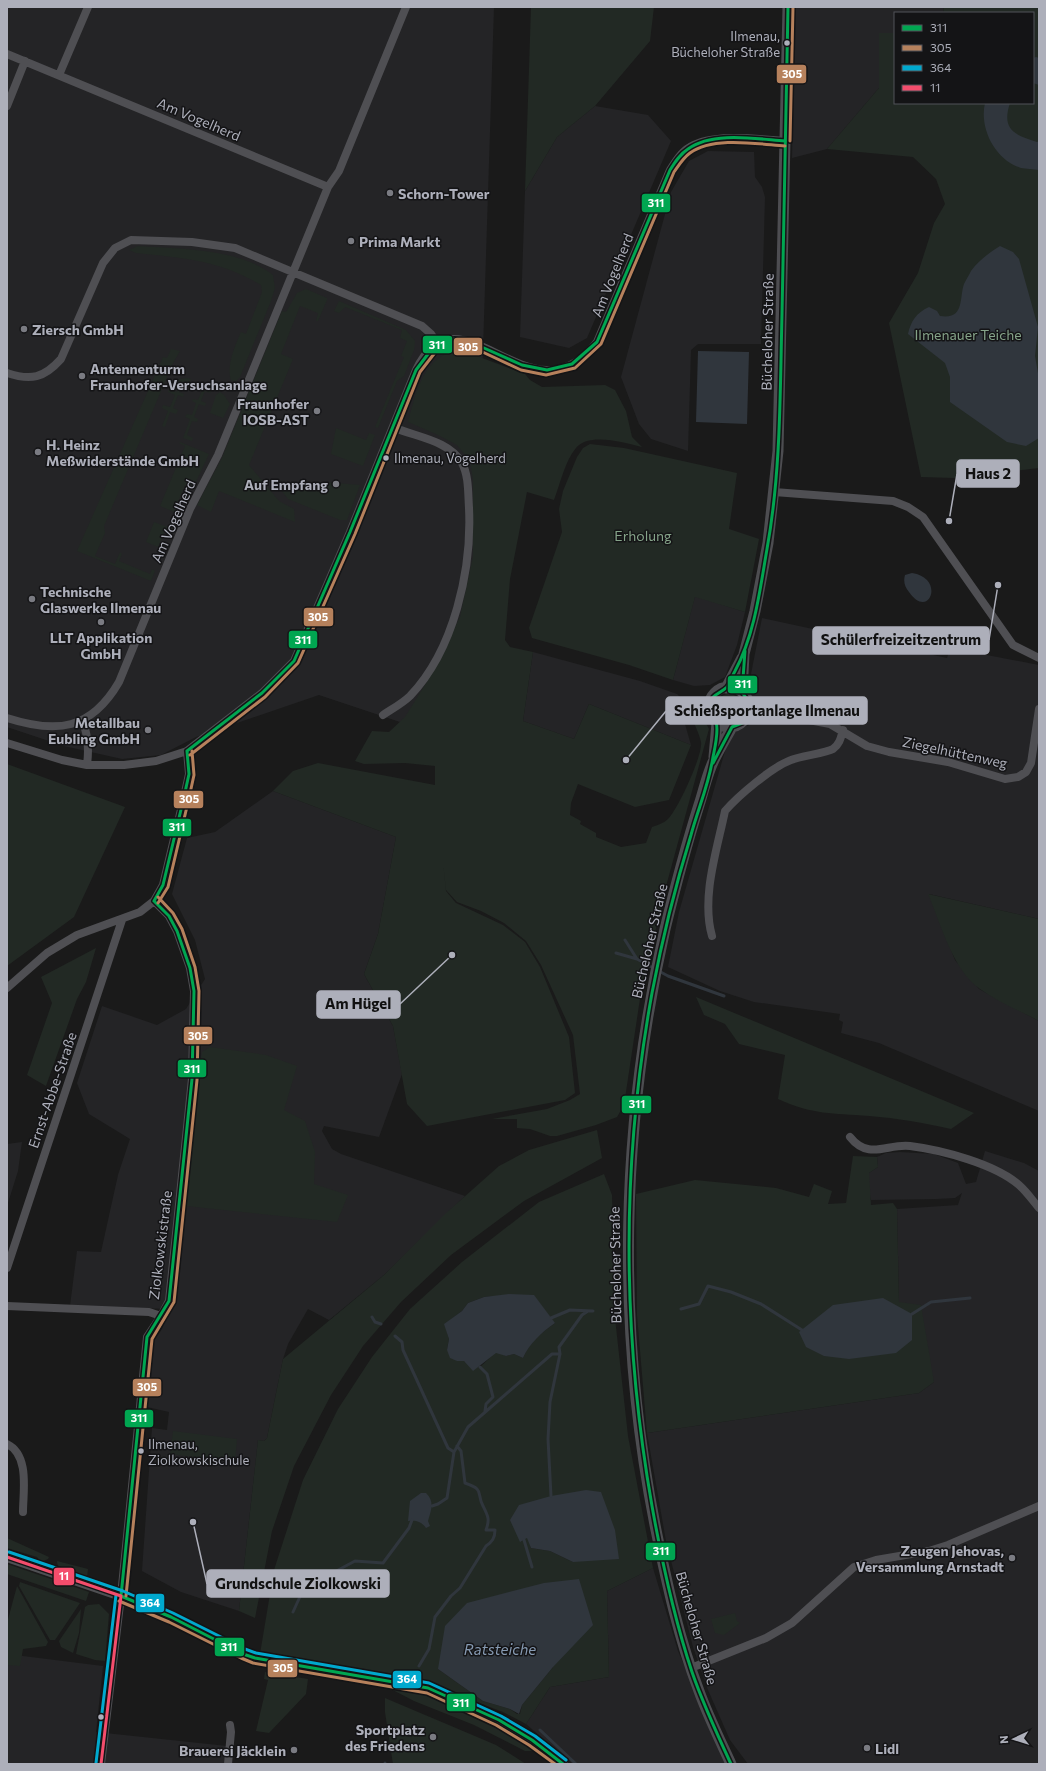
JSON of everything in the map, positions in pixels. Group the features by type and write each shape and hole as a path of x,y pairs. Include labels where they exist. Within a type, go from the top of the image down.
{"main road":[{"name":"Bücheloher Straße","path":"713,762 732,727 742,723 748,711 745,697 744,654 763,570 774,492 780,391 788,7"},
{"name":"Bücheloher Straße","path":"732,1764 699,1690 691,1668 662,1560 645,1472 640,1434 633,1375 628,1292 630,1181 633,1137 640,1067 652,994 662,946 690,837 713,762 717,723 710,712 710,701 716,692 726,688 744,654"},
{"path":"726,688 734,688 745,697"},
{"path":"717,723 724,727 732,727"}],"street":[{"path":"59,75 88,7"},
{"name":"Am Vogelherd","path":"7,718 36,727 67,726 82,720 98,710 110,698 120,682 190,509 218,455 328,187 339,171 406,7"},
{"name":"Am Vogelherd","path":"7,54 328,187"},
{"path":"7,106 25,62"},
{"name":"Am Vogelherd","path":"437,343 453,338 475,344 526,366 543,371 562,370 580,361 597,342 670,170 686,150 698,143 714,139 785,141"},
{"path":"7,373 26,378 40,376 47,373 61,359 103,263 115,248 131,240 192,242 234,248 422,326 431,334 437,343 428,350 422,359 294,661 262,693 187,751 156,760 124,765 87,765 62,760 7,742"},
{"path":"383,715 410,696 437,658 447,636 455,614 466,565 469,523 466,475 462,462 449,450 434,441 393,427"},
{"path":"774,492 870,498 893,501 908,507 923,517 1013,645 1039,658"},
{"name":"Ziegelhüttenweg","path":"745,697 777,714"},
{"name":"Ziegelhüttenweg","path":"746,717 777,714 830,724 843,730 867,746 889,752 948,762 1005,779 1018,777 1026,772 1031,763 1039,709"},
{"path":"82,720 85,728 89,754 87,765"},
{"path":"712,936 708,913 709,895 725,811 733,802 776,768 803,756 832,749 840,742 843,730"},
{"path":"7,988 47,954 77,935 122,920 140,912 154,901 163,885 186,789 189,774 187,751"},
{"name":"Ziolkowskistraße","path":"101,1764 147,1337 169,1301 192,1079 194,992 190,968 177,931 169,916 154,901"},
{"name":"Ernst-Abbe-Straße","path":"7,1268 122,920"},
{"path":"850,1137 855,1142 874,1151 907,1146 935,1150 1001,1172 1019,1185 1039,1208"},
{"path":"7,1306 149,1312 161,1316"},
{"path":"7,1444 20,1459 23,1469 23,1512"},
{"path":"691,1668 766,1638 792,1622 854,1567 876,1560 930,1551 948,1545 1039,1506"},
{"path":"7,1557 120,1596 171,1617 243,1654 255,1658 405,1683 434,1690 453,1698 529,1737 563,1764"},
{"path":"228,1764 231,1732 230,1725"}],"shaded area":[{"path":"7,7 494,7 475,598 418,728 319,695 196,737 161,755 122,759 64,746 7,727"},
{"path":"795,7 944,7 943,12 894,12 894,33 879,33 879,88 827,149 792,158"},
{"path":"595,106 648,115 671,141 587,338 569,348 520,337 525,191 557,137"},
{"path":"708,151 754,152 755,177 762,187 765,197 761,344 698,344 691,350 688,451 651,439 639,424 621,377 671,192 689,161"},
{"path":"695,596 745,612 737,645 725,677 710,685 694,686 673,680"},
{"path":"762,618 947,658 950,648 1039,665 1039,919 929,894 955,960 979,989 1039,1021 1039,1111 879,1043 841,1033 843,1022 839,1020 840,1014 754,1002 720,991 668,967 679,912 729,740 737,730 749,725 754,706 749,694 750,679"},
{"path":"533,652 640,681 677,694 683,700 683,717 691,745 589,704 574,739 523,721"},
{"path":"273,791 396,837 378,934 364,974 393,1026 402,1074 379,1137 324,1126 322,1131 332,1149 341,1154 465,1196 384,1275 329,1320 308,1309 288,1344 283,1359 267,1438 264,1441 258,1440 239,1611 181,1592 142,1571 152,1428 167,1430 169,1412 147,1407 153,1342 162,1329 170,1309 70,1306 77,1251 101,1252 118,1175 130,1139 89,1114 77,1083 102,1006 157,1025 186,1009 205,979 195,940 172,894 187,838 215,832"},
{"path":"22,1142 18,1171 7,1206 7,1144"},
{"path":"985,1151 1024,1163 1039,1171 1039,1764 748,1764 730,1740 708,1690 693,1647 666,1541 647,1433 919,1393 934,1382 899,1302 897,1209 958,1205 962,1193 955,1198 871,1200 869,1190 869,1173 878,1167 877,1157 886,1153 900,1152 934,1154 958,1163 966,1184 976,1182"},
{"path":"653,1568 678,1651 727,1764 573,1764 526,1724 550,1687 609,1677 607,1591"},
{"path":"7,1654 103,1666 96,1732 227,1746 225,1764 7,1764"}],"green space":[{"path":"531,7 654,7 650,41 595,106 557,137 525,191"},
{"name":"Ilmenauer Teiche","path":"944,7 1039,7 1039,468 954,478 921,477 889,323 918,273 934,223 945,204 936,179 913,157 827,149 879,88 879,33 894,33 894,104 1034,104 1034,12 943,12"},
{"path":"138,246 190,249 226,255 259,266 273,275 275,288 271,301 240,377 235,382 231,380 230,363 241,332 246,334 262,292 261,285 230,270 215,265 185,259 136,253 129,250"},
{"path":"306,289 327,298 327,300 318,321 316,321 318,313 300,306 281,354 293,359 249,465 279,501 294,509 295,522 219,491 211,512 197,505 222,458 282,311 286,312 297,293"},
{"path":"339,301 406,330 415,341 414,350 404,376 397,381 378,428 375,427 404,357 401,356 407,341 400,338 402,330 345,307 339,313 334,311"},
{"path":"171,349 180,351 172,365 104,526 105,533 95,556 115,564 120,552 122,554 119,561 150,574 152,569 155,571 151,581 77,551 163,357 167,358"},
{"path":"461,350 525,374 530,380 542,387 605,385 615,390 626,411 632,437 642,447 608,440 582,443 576,448 569,459 554,500 527,492 510,579 505,640 510,647 533,652 523,721 574,739 589,704 691,745 669,800 635,807 578,784 571,803 570,815 581,821 580,824 596,833 596,837 621,847 646,843 652,827 665,822 678,805 698,758 701,749 701,742 693,718 692,710 699,710 709,729 665,890 641,992 624,1105 617,1117 596,1125 557,1136 550,1136 530,1129 517,1128 517,1119 492,1119 547,1109 570,1100 580,1094 573,1035 541,965 526,941 504,923 481,911 457,902 446,890 443,862 446,891 456,903 503,925 525,942 540,967 569,1037 575,1093 565,1100 427,1126 407,1104 393,1026 364,974 378,934 396,837 273,791 293,771 318,763 435,785 435,766 405,763 364,764 355,761 372,731 389,732 405,717 433,672 460,617 473,557 473,480 470,461 457,445 408,422 414,399 430,366 438,358 448,353"},
{"path":"179,379 191,379 189,384 183,382 179,392 184,394 183,397 178,395 173,408 178,410 176,414 170,412 165,427 162,426 168,411 162,408 163,405 170,407 175,395 168,392 169,389 177,392 180,384 175,382"},
{"path":"199,383 212,388 210,393 205,391 201,401 206,403 205,406 199,404 194,417 198,419 197,422 192,421 187,435 193,438 192,441 183,438 190,419 185,417 187,414 192,415 196,403 192,401 193,399 198,400 202,390 197,388"},
{"path":"220,392 230,404 223,418 210,413 216,395"},
{"path":"336,428 366,440 369,433 375,435 363,466 331,454"},
{"path":"180,442 209,454 193,488 185,485 175,509 180,511 179,514 160,506 185,446 179,443"},
{"name":"Erholung","path":"590,444 624,448 737,473 729,529 759,539 745,612 695,597 673,680 629,665 532,638 529,628 562,532 559,509 563,491 577,457 583,448"},
{"path":"324,482 360,485 347,520 340,520 288,499 281,490 284,483 323,486"},
{"path":"154,522 173,529 171,533 165,530 158,547 146,542"},
{"path":"729,694 738,698 742,707 738,716 729,720 720,716 716,707 720,698"},
{"path":"7,764 125,807 74,917 7,966"},
{"path":"928,894 1039,919 1039,1021 994,998 970,980 962,970 948,945"},
{"path":"96,948 86,982 77,999 46,1086 27,1075 52,1003 41,977"},
{"path":"696,997 974,1113 951,1129 890,1118 812,1111 778,1099 785,1055 739,1044 725,1024 704,1015"},
{"path":"210,1047 266,1055 297,1066 284,1110 305,1121 315,1152 314,1184 348,1195 337,1222 186,1206 202,1052"},
{"path":"597,1130 602,1158 524,1201 451,1255 401,1302 363,1346 331,1395 294,1466 272,1531 255,1618 239,1611 258,1440 264,1441 267,1438 283,1359 384,1275 445,1214 499,1166 529,1150"},
{"path":"853,1156 877,1157 878,1167 869,1173 871,1205 893,1203 897,1209 899,1302 921,1305 934,1382 919,1393 647,1433 637,1315 636,1194 695,1180 776,1188 809,1197 814,1184 832,1191 828,1204 846,1203"},
{"path":"604,1174 612,1195 615,1318 628,1436 653,1568 607,1591 609,1677 550,1687 526,1724 503,1712 410,1677 260,1654 274,1570 303,1480 338,1409 372,1357 410,1309 462,1262 539,1202","holes":["496,1296 555,1323 536,1338 523,1358 514,1354 506,1356 496,1352 480,1367 464,1361 457,1361 447,1350 449,1339 445,1324 462,1311 468,1303 484,1297","586,1490 573,1562 550,1551 531,1548 528,1537 521,1542","553,1667 522,1705 520,1714 517,1714 510,1709 483,1701 438,1669"]},
{"path":"173,1431 237,1439 235,1462 170,1454"},
{"path":"7,1538 49,1557 41,1562 37,1557 7,1548"},
{"path":"57,1561 88,1569 87,1578 73,1575 60,1569"},
{"path":"7,1564 89,1592 86,1601 7,1574"},
{"path":"20,1582 80,1603 55,1640 50,1640 19,1586"},
{"path":"17,1586 48,1642 46,1646 23,1649 20,1666 7,1665 7,1623"},
{"path":"99,1604 109,1614 105,1661 95,1660 76,1654 85,1607 88,1605"},
{"path":"81,1609 79,1633 73,1653 61,1647 59,1641"},
{"path":"735,1613 737,1621 740,1623 724,1635 715,1633 711,1619"},
{"path":"265,1672 308,1679 306,1694 269,1733 256,1731 268,1680 264,1679"},
{"path":"323,1675 421,1691 491,1722 536,1747 532,1751 525,1751 474,1725 414,1701 387,1687 326,1677"},
{"name":"Sportplatz des Friedens","path":"385,1698 496,1745 526,1764 393,1764 385,1712"}],"water":[{"path":"1034,58 1039,58 1039,85 1034,83"},
{"path":"985,104 1010,104 1007,120 1012,130 1022,137 1037,142 1039,141 1039,170 1021,168 1012,164 997,151 987,132 984,123"},
{"path":"1000,246 1013,252 1019,259 1038,327 1035,356 1039,379 1039,438 1026,446 1007,442 950,402 950,377 945,363 908,334 915,318 929,307 937,311 940,316 954,315 960,307 964,284 971,271 977,263"},
{"path":"698,351 749,352 747,424 696,422"},
{"path":"912,573 922,576 929,582 931,595 928,600 923,602 916,600 906,588 904,582 905,575"},
{"path":"509,1294 534,1295 555,1323 536,1339 523,1358 514,1354 506,1356 496,1353 473,1371 464,1361 457,1361 450,1358 447,1350 449,1339 444,1324 462,1311 468,1303 484,1297"},
{"path":"883,1298 912,1314 912,1340 896,1353 849,1359 824,1356 806,1347 799,1332 833,1305"},
{"path":"586,1490 601,1492 615,1530 619,1559 573,1562 550,1551 531,1548 527,1538 520,1542 510,1520 519,1505 551,1496"},
{"path":"421,1493 426,1493 431,1500 431,1510 428,1521 430,1526 426,1528 418,1522 408,1521 410,1501"},
{"name":"Ratsteiche","path":"579,1579 593,1625 553,1667 522,1705 519,1714 510,1709 483,1701 438,1669 445,1626 467,1603 544,1583"}],"waterway":[{"path":"625,940 637,959"},
{"path":"616,953 637,959 668,976 724,996"},
{"path":"681,1309 699,1304 708,1286 731,1292 761,1304 802,1330"},
{"path":"912,1314 931,1302 970,1298"},
{"path":"551,1318 570,1310 593,1311"},
{"path":"551,1496 548,1439 550,1402 560,1354 559,1347 582,1315 588,1311"},
{"path":"372,1317 375,1322 381,1324"},
{"path":"395,1336 402,1342 403,1350 448,1448 454,1452"},
{"path":"432,1506 447,1498 454,1452 468,1427 552,1354 560,1354"},
{"path":"480,1367 487,1374 493,1397 486,1404 485,1411"},
{"path":"419,1666 429,1649 435,1617 451,1596 460,1588 486,1546 494,1538 495,1530 486,1530 488,1518 478,1490 465,1483 461,1451 457,1446"},
{"path":"277,1589 293,1593 299,1591 355,1561 383,1563 409,1528 412,1520"},
{"path":"524,1540 532,1567"},
{"path":"293,1612 303,1590"},
{"path":"540,1730 576,1764"}],"transit line":[{"name":"311","path":"731,1764 715,1730 692,1672 669,1590 652,1506 642,1442 635,1378 629,1249 630,1185 642,1057 652,993 674,894 709,777 716,744 717,726 715,718 710,711 710,705 714,696 727,687 742,657 756,611 772,520 780,402 788,7"},
{"name":"305","path":"790,141 793,7"},
{"name":"311","path":"187,751 262,693 294,661 350,532 416,370 434,346 454,339 475,344 522,365 547,370 572,364 597,342 670,170 680,156 698,143 722,138 748,138 785,141"},
{"name":"305","path":"190,755 265,697 298,663 355,534 420,372 437,350 454,344 474,348 521,370 546,375 575,368 601,344 674,172 685,157 690,153 711,144 736,142 785,146"},
{"name":"311","path":"713,763 732,727 742,723 748,714 748,701 742,692 745,651"},
{"name":"311","path":"154,901 163,885 184,797 189,774 187,751"},
{"name":"305","path":"158,903 168,887 189,798 194,775 192,751"},
{"name":"305","path":"126,1596 152,1339 174,1302 197,1080 199,991 195,967 182,929 173,913 158,897"},
{"name":"311","path":"121,1596 147,1337 169,1301 192,1079 194,991 190,968 177,931 169,916 154,901"},
{"name":"364","path":"9,1552 123,1591 256,1653 429,1683 501,1716 535,1736 566,1760"},
{"name":"11","path":"7,1557 121,1596"},
{"name":"364","path":"96,1763 116,1595"},
{"name":"311","path":"121,1596 171,1617 243,1654 255,1658 428,1688 499,1720 532,1740 563,1764"},
{"name":"11","path":"101,1764 121,1596"},
{"name":"305","path":"119,1601 169,1622 253,1663 427,1693 496,1725 529,1745 555,1764"}],"place":[{"name":"Ilmenau, Bücheloher Straße","path":"787,43"},
{"name":"Schorn-Tower","path":"390,193"},
{"name":"Prima Markt","path":"351,241"},
{"name":"Ziersch GmbH","path":"24,329"},
{"name":"Antennenturm Fraunhofer-Versuchsanlage","path":"82,376"},
{"name":"Fraunhofer IOSB-AST","path":"317,411"},
{"name":"H. Heinz Meßwiderstände GmbH","path":"38,452"},
{"name":"Ilmenau, Vogelherd","path":"386,458"},
{"name":"Auf Empfang","path":"336,484"},
{"name":"Haus 2","path":"949,521"},
{"name":"Schülerfreizeitzentrum","path":"998,585"},
{"name":"Technische Glaswerke Ilmenau","path":"32,599"},
{"name":"LLT Applikation GmbH","path":"101,622"},
{"name":"Metallbau Eubling GmbH","path":"148,730"},
{"name":"Schießsportanlage Ilmenau","path":"626,760"},
{"name":"Am Hügel","path":"452,955"},
{"name":"Ilmenau, Ziolkowskischule","path":"141,1451"},
{"name":"Grundschule Ziolkowski","path":"193,1522"},
{"name":"Zeugen Jehovas, Versammlung Arnstadt","path":"1012,1558"},
{"name":"Sportplatz des Friedens","path":"433,1737"},
{"name":"Lidl","path":"867,1748"},
{"name":"Brauerei Jäcklein","path":"294,1750"}]}
